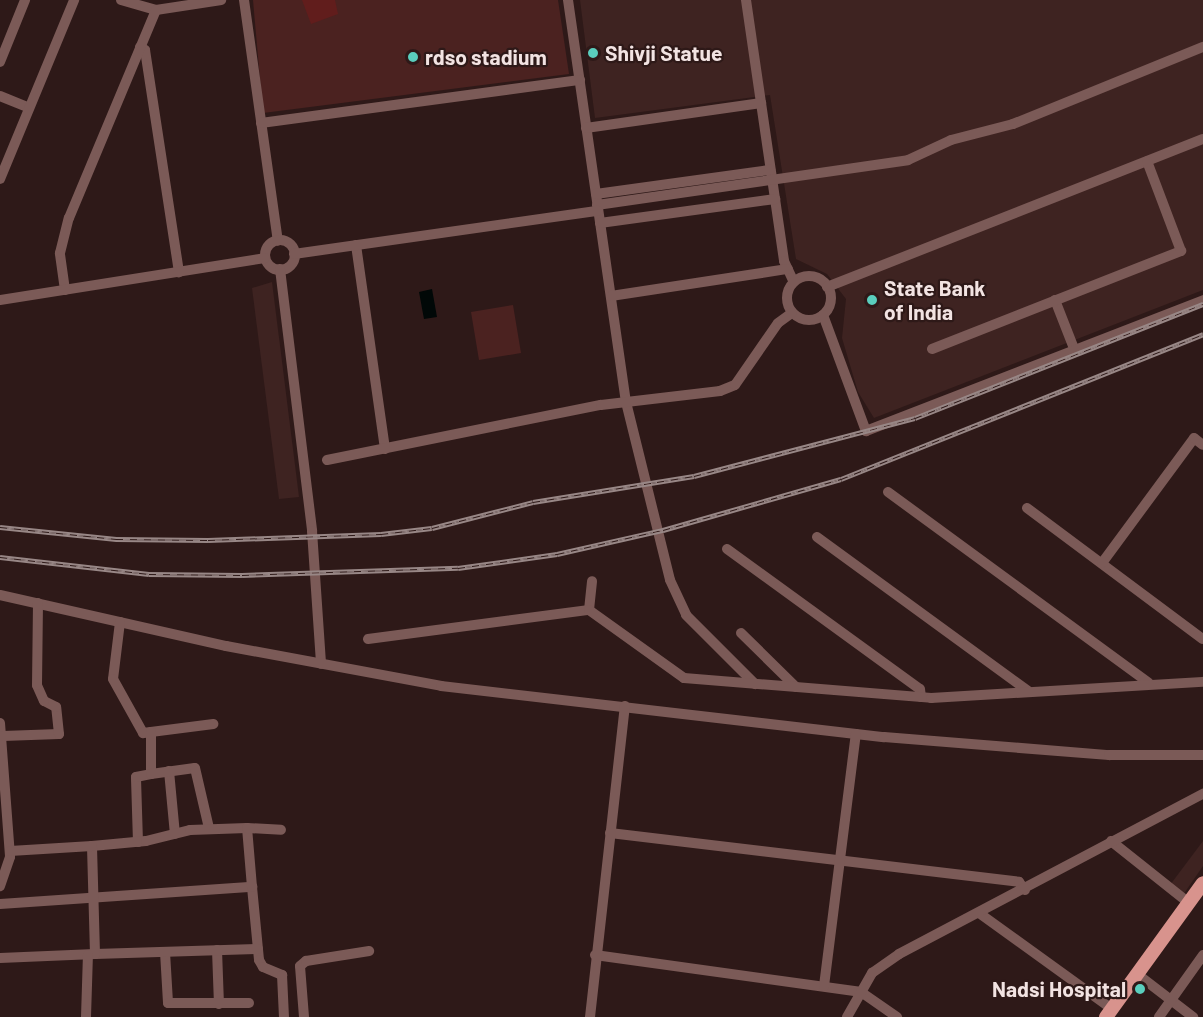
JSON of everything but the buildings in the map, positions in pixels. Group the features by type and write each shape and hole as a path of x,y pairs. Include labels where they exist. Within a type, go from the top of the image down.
{"main road":[{"path":"1109,1013 1203,883"}],"street":[{"path":"0,62 26,0"},
{"path":"0,178 74,0"},
{"path":"121,0 156,10 221,0"},
{"path":"244,0 278,241"},
{"path":"568,0 626,402 670,580 686,615 755,684"},
{"path":"746,0 771,176 788,269 794,282"},
{"path":"65,290 60,253 69,218 156,10"},
{"path":"140,47 146,50 179,272"},
{"path":"294,254 771,176 908,160 951,140 1013,124 1203,47"},
{"path":"261,123 580,80"},
{"path":"0,96 29,108"},
{"path":"586,128 761,103"},
{"path":"827,287 1203,139"},
{"path":"932,349 1181,251 1147,161"},
{"path":"600,223 775,199"},
{"path":"265,258 266,249 278,241 290,244 294,254 291,265 280,269"},
{"path":"356,245 385,449"},
{"path":"0,300 265,258 280,269 312,531 321,664"},
{"path":"611,296 788,269"},
{"path":"823,315 807,320 792,313 787,297 794,282 810,277 827,287 830,300 823,315 866,431 1203,300"},
{"path":"1055,300 1075,351"},
{"path":"327,460 626,402 720,391 735,385 778,323 792,313"},
{"path":"1102,563 1194,438 1203,445"},
{"path":"888,492 1149,683"},
{"path":"1027,508 1201,634"},
{"path":"817,537 1028,691"},
{"path":"727,549 920,689 921,697"},
{"path":"589,610 592,581"},
{"path":"0,595 321,664 441,686 856,734 1109,755 1203,755"},
{"path":"3,736 59,734 56,707 44,701 37,685 38,603"},
{"path":"368,639 589,610 684,678 921,697 1149,683 1203,682"},
{"path":"120,622 113,679 142,733 213,724"},
{"path":"741,633 796,687"},
{"path":"590,1017 595,954 624,706"},
{"path":"0,723 3,736 4,796 10,851 0,886"},
{"path":"151,732 151,774"},
{"path":"825,987 856,734"},
{"path":"138,842 136,777 195,768 208,828"},
{"path":"169,771 175,834"},
{"path":"847,1017 873,973 899,954 1026,890 1112,841 1203,794"},
{"path":"10,851 138,842 208,828 281,830"},
{"path":"247,828 258,949 263,968 279,972 284,980 284,1017"},
{"path":"610,833 841,858 1019,882 1026,890"},
{"path":"1112,841 1189,903"},
{"path":"86,1017 93,899 92,846"},
{"path":"0,904 252,887"},
{"path":"979,913 1109,1013"},
{"path":"0,958 258,949"},
{"path":"217,950 219,1004"},
{"path":"304,1017 300,966 306,961 369,951"},
{"path":"165,952 168,1003 249,1003"},
{"path":"595,954 861,992 897,1017"},
{"path":"1159,1017 1203,955"},
{"path":"1137,974 1193,1017"}],"shaded area":[{"name":"rdso stadium","path":"253,0 558,0 569,74 263,113"},
{"path":"580,0 1203,0 1203,290 874,418 858,392 842,338 846,299 827,274 796,259 770,95 595,118"},
{"path":"272,282 299,497 279,499 252,288"},
{"path":"432,289 437,317 424,319 419,292"},
{"path":"513,305 521,353 479,360 471,312"},
{"path":"1203,841 1203,866 1183,895 1170,885"}],"railway":[{"path":"0,527 116,539 208,540 381,534 432,528 533,502 694,476 915,418 1203,304"},
{"path":"0,557 149,574 242,575 458,568 557,554 663,530 841,479 1203,334"}],"place":[{"name":"Shivji Statue","path":"593,53"},
{"name":"rdso stadium","path":"413,57"},
{"name":"State Bank of India","path":"872,300"},
{"name":"Nadsi Hospital","path":"1140,989"}]}
